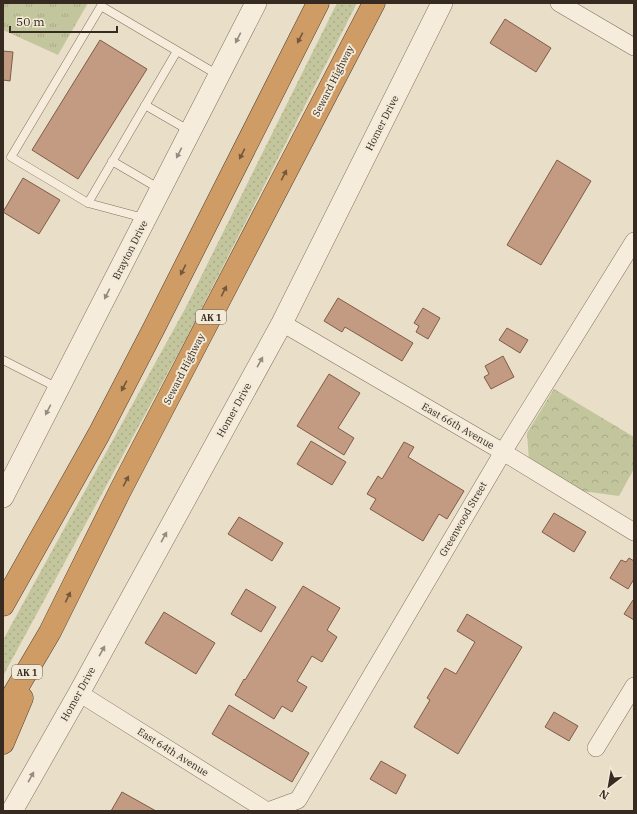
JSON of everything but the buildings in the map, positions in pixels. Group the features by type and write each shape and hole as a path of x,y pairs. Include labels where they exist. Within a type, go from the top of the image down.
{"highway":[{"path":"3,605 99,434 158,321 318,3"},
{"name":"Seward Highway","path":"3,712 50,632 128,477 374,3"},
{"path":"3,582 99,434"},
{"path":"3,743 50,632"}],"street":[{"name":"Brayton Drive","path":"3,497 256,3"},
{"name":"Homer Drive","path":"12,811 79,693 282,323 442,3"},
{"path":"559,3 634,47"},
{"name":"Greenwood Street","path":"298,800 503,452 634,241"},
{"name":"East 66th Avenue","path":"282,323 503,452 634,532"},
{"path":"596,748 634,686"},
{"name":"East 64th Avenue","path":"79,693 268,811 298,800"}],"lane":[{"path":"146,219 88,203 11,157 101,6 219,76"},
{"path":"88,203 177,51"},
{"path":"145,105 190,131"},
{"path":"112,161 161,189"},
{"path":"3,360 59,388"}],"green space":[{"path":"3,3 88,3 58,55 3,30"},
{"path":"337,3 357,3 186,339 3,676 3,640 186,307"},
{"path":"554,389 634,437 634,469 619,496 582,491 529,461 527,433"}]}
